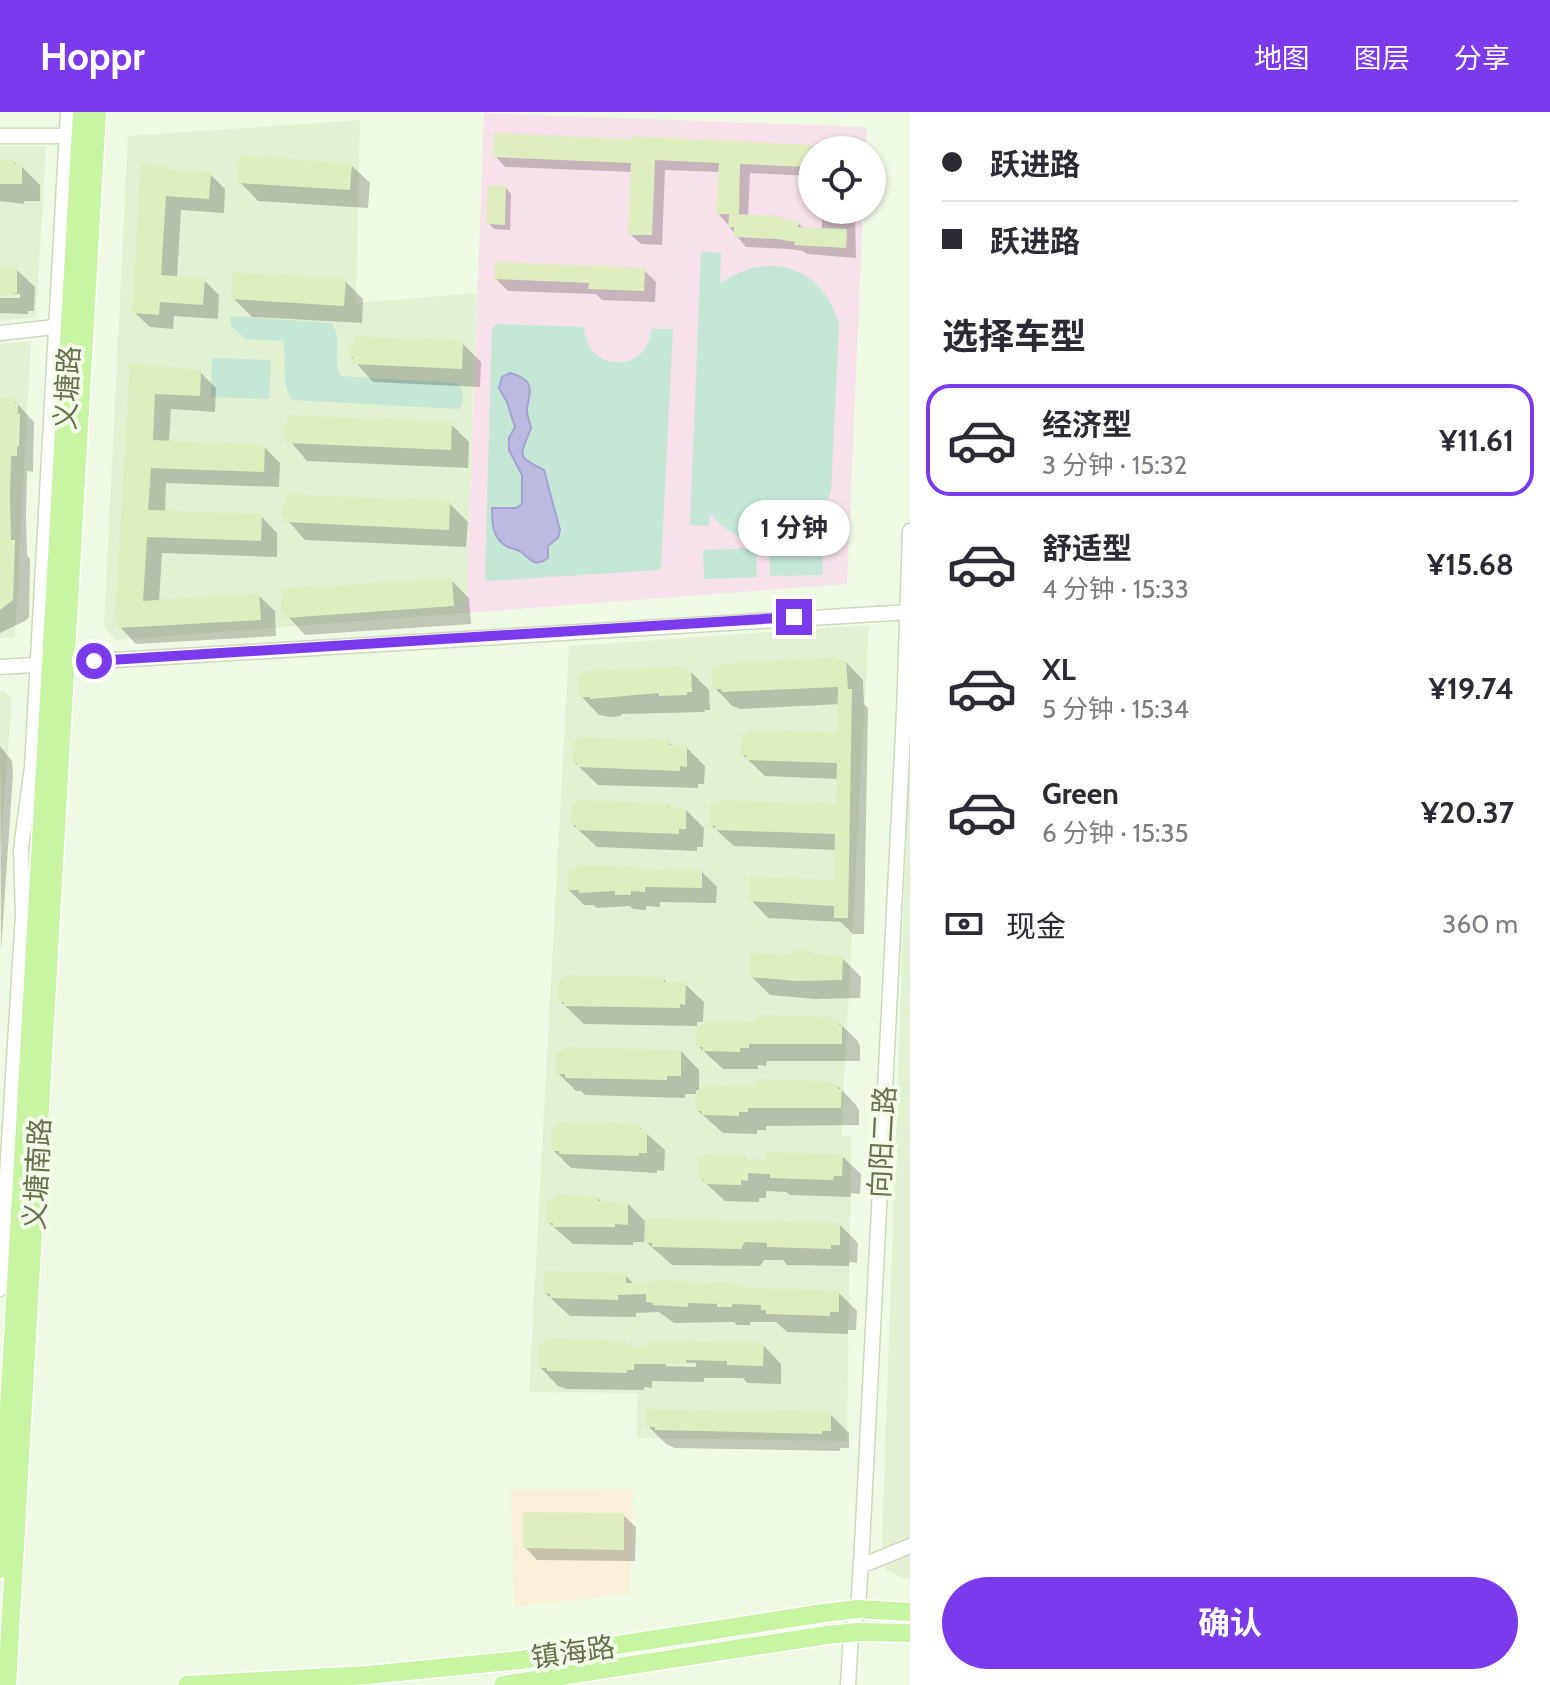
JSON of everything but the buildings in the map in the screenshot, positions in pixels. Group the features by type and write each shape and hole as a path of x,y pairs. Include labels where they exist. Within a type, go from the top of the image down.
{"main road":[{"name":"义塘路","path":"51,664 63,326 74,136 82,112"},
{"name":"义塘路","path":"51,664 97,112"},
{"name":"义塘南路","path":"0,1569 51,664"},
{"name":"义塘南路","path":"7,1685 51,664"},
{"name":"镇海路","path":"187,1685 368,1675 520,1660 858,1609 910,1612"},
{"name":"镇海路","path":"503,1685 851,1633 910,1633"}],"street":[{"path":"0,136 74,136 68,112"},
{"path":"0,333 63,326"},
{"name":"向阳二路","path":"848,1685 851,1633 858,1609 861,1566 909,612 910,531"},
{"path":"0,667 909,612"},
{"path":"0,1289 23,914 21,849 51,664"},
{"path":"861,1566 910,1546"}],"shaded area":[{"path":"484,113 866,127 866,136 798,136 798,224 862,224 847,584 466,613"},
{"path":"360,120 356,303 477,293 466,613 116,640 104,627 128,136"},
{"path":"0,146 46,146 36,317 0,321"},
{"path":"701,252 721,253 720,284 756,267 792,269 821,289 832,305 839,325 831,491 810,525 778,541 760,542 743,538 726,529 710,514 709,526 690,525"},
{"path":"230,316 331,323 337,335 337,363 341,376 458,383 463,392 462,403 459,409 292,400 286,386 283,341 246,339 231,326"},
{"path":"497,324 584,327 595,353 617,362 629,361 640,355 648,344 652,329 673,329 659,570 488,581 485,578 492,328"},
{"path":"31,341 15,637 0,638 0,344"},
{"path":"212,358 271,360 269,399 211,397"},
{"path":"822,545 823,575 770,576 769,547"},
{"path":"756,548 757,577 704,579 703,550"},
{"path":"869,625 841,1136 851,1137 847,1441 637,1438 638,1393 529,1392 569,646"},
{"path":"0,691 11,699 11,711 0,854"},
{"path":"910,724 910,1579 886,1570 882,1542"},
{"path":"633,1489 630,1594 514,1607 511,1490"}],"water":[{"path":"510,373 523,378 529,386 527,410 531,428 522,454 544,470 560,530 558,538 548,546 548,558 539,562 503,544 493,525 492,508 516,508 522,504 522,475 509,450 509,438 515,427 499,388 502,377"}],"route":[{"path":"94,661 794,617"}]}
